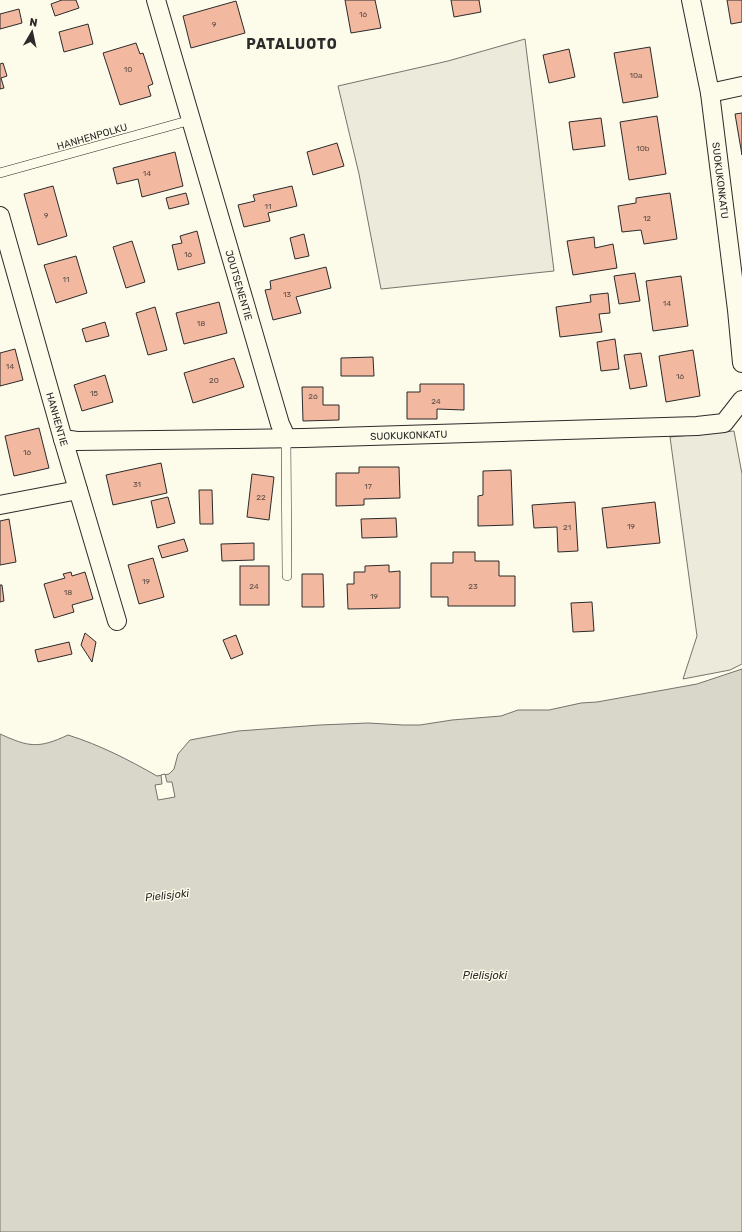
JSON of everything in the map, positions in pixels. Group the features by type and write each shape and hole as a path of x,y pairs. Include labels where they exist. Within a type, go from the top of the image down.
{"street":[{"name":"JOUTSENENTIE","path":"156,0 280,424 286,437"},
{"name":"SUOKUKONKATU","path":"691,0 710,93 740,310 742,363"},
{"path":"710,93 742,86"},
{"name":"HANHENTIE","path":"0,216 63,439 117,621"},
{"name":"SUOKUKONKATU","path":"63,439 77,441 286,437 697,426 724,423 742,400"},
{"path":"0,505 78,490"}],"lane":[{"name":"HANHENPOLKU","path":"0,173 191,120"},
{"name":"JOUTSENENTIE","path":"286,437 287,576"}],"shaded area":[{"path":"525,39 554,271 381,289 359,174 338,86 448,61"},
{"path":"734,431 742,474 742,664 730,670 683,679 697,636 670,437"}],"water":[{"name":"Pielisjoki","path":"742,669 742,1232 0,1232 0,734 19,742 34,745 49,743 68,735 114,753 157,776 169,774 174,769 178,754 190,740 238,731 368,723 420,725 452,720 501,716 518,710 549,710 581,703 597,702 697,684"}],"pier":[{"path":"165,774 167,782 172,782 175,797 158,800 155,785 162,784 161,775"}],"building":[{"path":"62,0 76,0 79,8 55,16 51,4"},
{"path":"345,0 375,0 381,28 351,33"},
{"path":"451,0 479,0 481,12 454,17"},
{"path":"727,0 742,0 742,22 731,24"},
{"path":"236,1 245,33 191,48 183,16"},
{"path":"19,9 22,23 0,29 0,14"},
{"path":"88,24 93,44 64,52 59,32"},
{"path":"136,43 140,54 143,53 153,84 148,86 151,96 120,105 103,53"},
{"path":"650,47 658,97 623,103 614,53"},
{"path":"569,49 575,77 549,83 543,55"},
{"path":"3,63 7,76 1,78 4,88 0,89 0,64"},
{"path":"742,113 742,155 735,114"},
{"path":"657,116 666,174 629,180 620,122"},
{"path":"601,118 605,146 573,150 569,122"},
{"path":"337,143 344,166 313,175 307,152"},
{"path":"175,152 183,186 142,197 138,179 117,184 113,168"},
{"path":"53,186 67,236 38,245 24,194"},
{"path":"292,186 297,206 268,213 270,221 244,227 238,205 255,201 253,195"},
{"path":"186,193 189,204 169,209 166,198"},
{"path":"670,193 677,239 644,244 641,230 622,232 618,206 636,203 636,198"},
{"path":"197,231 205,263 178,270 172,245 182,243 180,236"},
{"path":"304,234 309,256 295,259 290,238"},
{"path":"594,237 595,248 613,244 617,268 573,275 567,241"},
{"path":"132,241 145,282 126,288 113,247"},
{"path":"76,256 87,293 56,303 44,265"},
{"path":"326,267 331,288 296,297 301,313 273,320 265,290 271,289 270,281"},
{"path":"635,273 640,301 619,304 614,276"},
{"path":"681,276 688,326 653,331 646,281"},
{"path":"608,293 610,313 599,314 602,332 560,337 556,307 591,302 590,295"},
{"path":"219,302 227,333 184,344 176,313"},
{"path":"155,307 167,350 148,355 136,313"},
{"path":"105,322 109,336 86,342 82,329"},
{"path":"615,339 619,369 601,371 597,342"},
{"path":"15,349 23,380 0,386 0,353"},
{"path":"693,350 700,396 666,402 659,356"},
{"path":"641,353 647,386 630,389 624,355"},
{"path":"373,357 374,376 341,376 341,358"},
{"path":"234,358 244,387 193,403 184,373"},
{"path":"105,375 113,402 82,411 74,385"},
{"path":"420,384 464,384 464,410 437,409 437,419 407,419 407,392 420,392"},
{"path":"302,387 323,387 323,405 339,405 339,420 303,421"},
{"path":"39,428 49,468 14,476 5,436"},
{"path":"161,463 167,493 113,505 106,475"},
{"path":"359,467 399,467 400,498 364,499 364,505 336,506 336,473 359,473"},
{"path":"511,470 513,525 478,526 478,496 483,495 483,471"},
{"path":"252,474 274,477 269,520 247,517"},
{"path":"199,490 212,490 213,524 200,524"},
{"path":"168,497 175,523 157,528 151,501"},
{"path":"575,502 578,551 558,552 557,527 534,528 532,505"},
{"path":"655,502 660,543 607,548 602,508"},
{"path":"396,518 397,537 362,538 361,519"},
{"path":"9,519 16,562 0,565 0,521"},
{"path":"184,539 188,551 162,558 158,546"},
{"path":"254,543 254,560 222,561 221,544"},
{"path":"453,552 475,552 475,561 499,561 499,576 515,576 515,606 448,606 448,597 431,597 431,563 453,563"},
{"path":"153,558 164,597 139,604 128,565"},
{"path":"389,565 389,572 400,571 400,608 348,609 347,584 354,584 354,572 365,572 365,566"},
{"path":"240,566 269,566 269,605 240,605"},
{"path":"71,572 72,576 85,572 93,599 72,605 74,612 54,618 44,584 65,578 63,574"},
{"path":"302,574 323,574 324,607 302,607"},
{"path":"0,585 2,585 4,601 0,602"},
{"path":"592,602 594,631 573,632 571,603"},
{"path":"85,633 96,642 92,662 81,645"},
{"path":"236,635 243,654 231,659 223,640"},
{"path":"69,642 72,654 38,662 35,650"}],"district":[{"name":"PATALUOTO","path":"292,44"}]}
